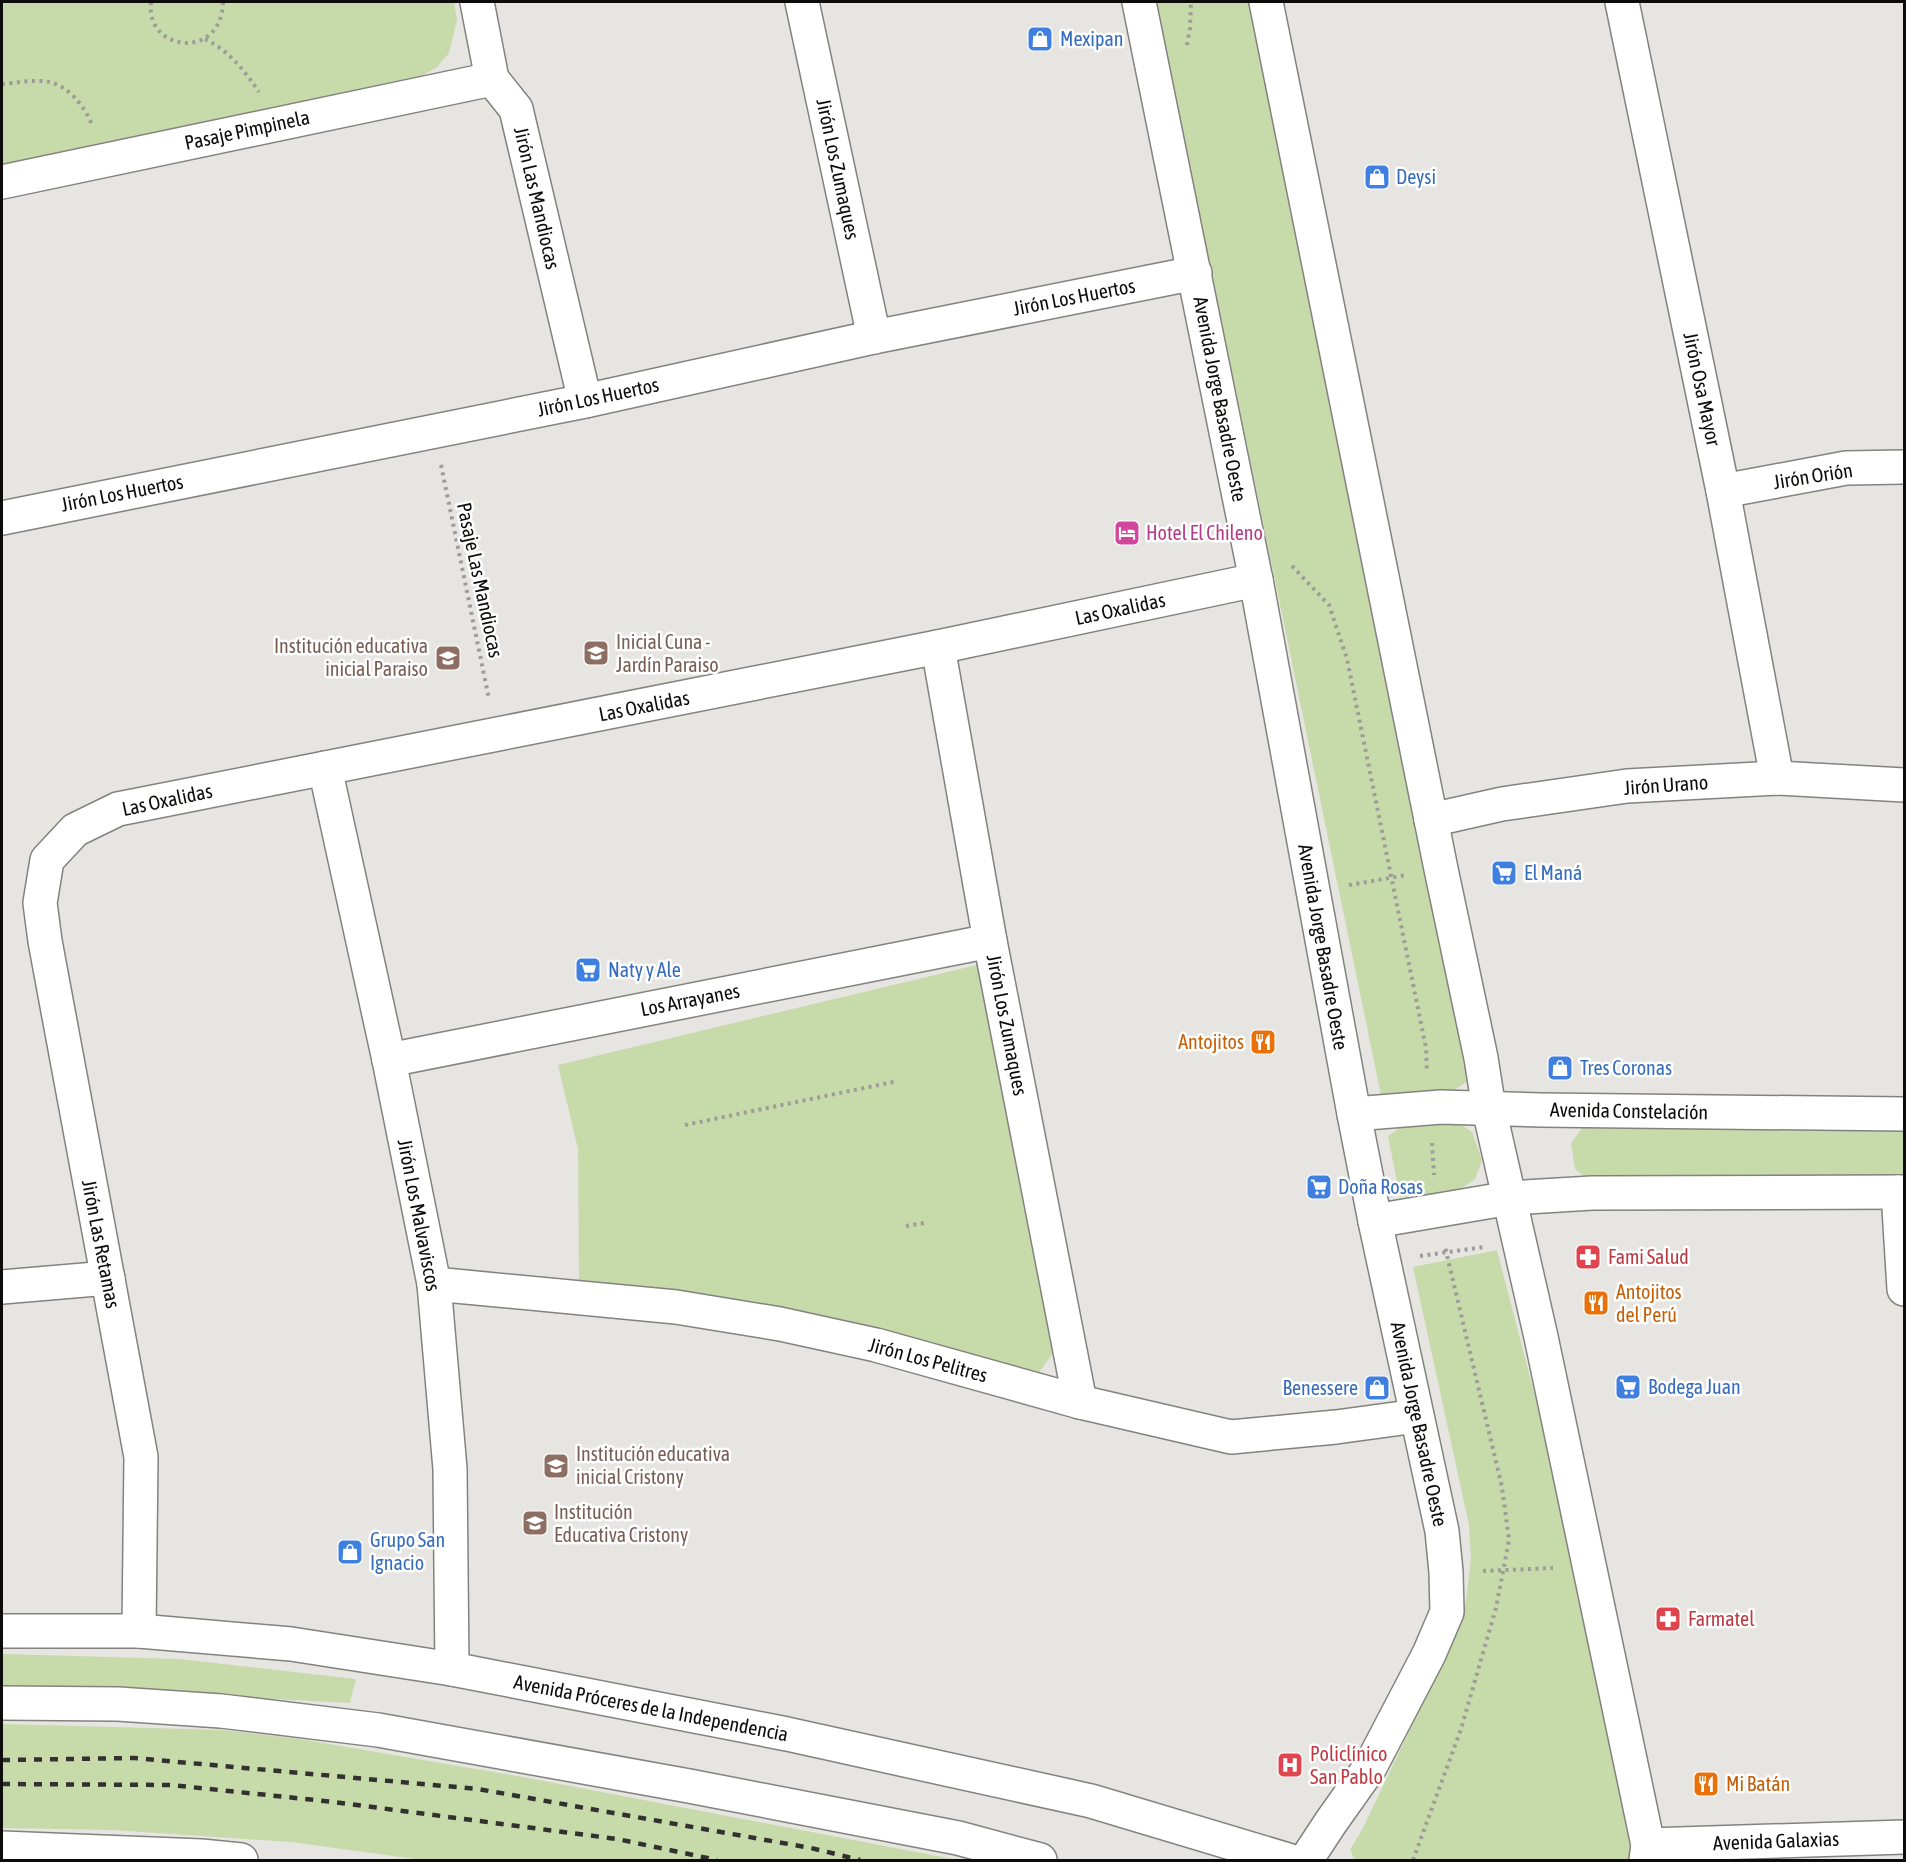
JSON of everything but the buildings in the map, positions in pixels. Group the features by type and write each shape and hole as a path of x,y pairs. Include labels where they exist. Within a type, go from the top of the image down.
{"street":[{"name":"Jirón Las Mandiocas","path":"477,2 492,79 516,109 585,401"},
{"name":"Jirón Los Zumaques","path":"802,2 874,337"},
{"name":"Avenida Jorge Basadre Oeste","path":"1139,2 1256,580 1375,1221 1442,1531 1446,1572 1447,1612 1429,1654 1370,1767 1306,1860"},
{"path":"1266,2 1490,1109 1590,1567 1647,1852"},
{"name":"Jirón Osa Mayor","path":"1622,2 1723,491 1777,778"},
{"name":"Pasaje Pimpinela","path":"2,182 492,79"},
{"name":"Jirón Los Huertos","path":"2,518 585,401 874,337 1195,273"},
{"name":"Jirón Orión","path":"1723,491 1846,468 1905,467"},
{"name":"Las Oxalidas","path":"47,860 75,830 118,809 938,647 1256,580"},
{"name":"Jirón Los Zumaques","path":"938,647 990,941 1080,1402"},
{"name":"Jirón Los Malvaviscos","path":"325,768 389,1060 434,1284 450,1469 452,1669"},
{"name":"Jirón Urano","path":"1431,820 1502,804 1627,786 1777,778 1905,784"},
{"name":"Jirón Las Retamas","path":"47,860 40,903 45,941 141,1457 139,1631"},
{"name":"Los Arrayanes","path":"389,1060 990,941"},
{"name":"Avenida Constelación","path":"1354,1114 1430,1108 1905,1114"},
{"path":"1375,1221 1510,1198 1592,1193 1901,1192 1905,1289"},
{"path":"2,1287 108,1278"},
{"name":"Jirón Los Pelitres","path":"434,1284 676,1307 780,1324 876,1345 1080,1402 1231,1437 1336,1427 1417,1416"},
{"name":"Avenida Próceres de la Independencia","path":"2,1631 139,1631 291,1644 452,1669 787,1734 1091,1802 1288,1860"},
{"path":"2,1703 118,1704 221,1711 378,1731 689,1786 946,1836 1040,1860"},
{"name":"Avenida Galaxias","path":"1647,1852 1905,1837"},
{"path":"2,1848 201,1856 240,1860"}],"path":[{"path":"151,2 150,10 154,24 164,35 177,42 192,43 205,39 217,28 223,13 223,2"},
{"path":"1186,52 1191,2"},
{"path":"205,39 231,55 246,72 263,99"},
{"path":"2,84 49,82 64,88 80,103 95,133"},
{"name":"Pasaje Las Mandiocas","path":"434,431 497,735"},
{"path":"1285,558 1329,605 1347,659 1426,1048 1436,1210 1503,1487 1509,1540 1496,1608 1461,1729 1413,1860"},
{"path":"1340,886 1417,873"},
{"path":"685,1125 898,1081"},
{"path":"906,1226 924,1223"},
{"path":"1410,1258 1486,1247"},
{"path":"1446,1572 1590,1567"}],"green space":[{"path":"2,2 454,2 457,20 449,53 437,67 416,79 2,165"},
{"path":"1156,2 1249,2 1468,1081 1449,1093 1382,1100"},
{"path":"981,964 1059,1344 1039,1373 579,1287 578,1149 558,1065"},
{"path":"1453,1119 1472,1132 1482,1160 1475,1179 1460,1189 1400,1197 1388,1136 1404,1125"},
{"path":"1583,1127 1904,1130 1904,1180 1591,1182 1575,1169 1571,1143"},
{"path":"1497,1250 1565,1512 1636,1860 1355,1860 1350,1850 1363,1828 1443,1660 1466,1601 1471,1558 1469,1525 1413,1267"},
{"path":"2,1654 180,1659 356,1679 350,1703 31,1686 2,1687"},
{"path":"2,1724 222,1730 300,1739 523,1777 958,1860 423,1860 291,1842 113,1830 2,1828"}],"railway":[{"path":"2,1760 134,1758 478,1789 811,1848 860,1860"},
{"path":"2,1784 171,1785 334,1802 617,1839 717,1860"}],"place":[{"name":"Mexipan","path":"1040,39"},
{"name":"Deysi","path":"1377,177"},
{"name":"Hotel El Chileno","path":"1127,533"},
{"name":"Inicial Cuna - Jardín Paraiso","path":"596,653"},
{"name":"Institución educativa inicial Paraiso","path":"448,658"},
{"name":"El Maná","path":"1504,873"},
{"name":"Naty y Ale","path":"588,970"},
{"name":"Antojitos","path":"1263,1042"},
{"name":"Tres Coronas","path":"1560,1068"},
{"name":"Doña Rosas","path":"1319,1187"},
{"name":"Fami Salud","path":"1588,1257"},
{"name":"Antojitos del Perú","path":"1596,1303"},
{"name":"Bodega Juan","path":"1628,1387"},
{"name":"Benessere","path":"1377,1388"},
{"name":"Institución educativa inicial Cristony","path":"556,1466"},
{"name":"Institución Educativa Cristony","path":"535,1523"},
{"name":"Grupo San Ignacio","path":"350,1552"},
{"name":"Farmatel","path":"1668,1619"},
{"name":"Policlínico San Pablo","path":"1290,1765"},
{"name":"Mi Batán","path":"1706,1784"}]}
